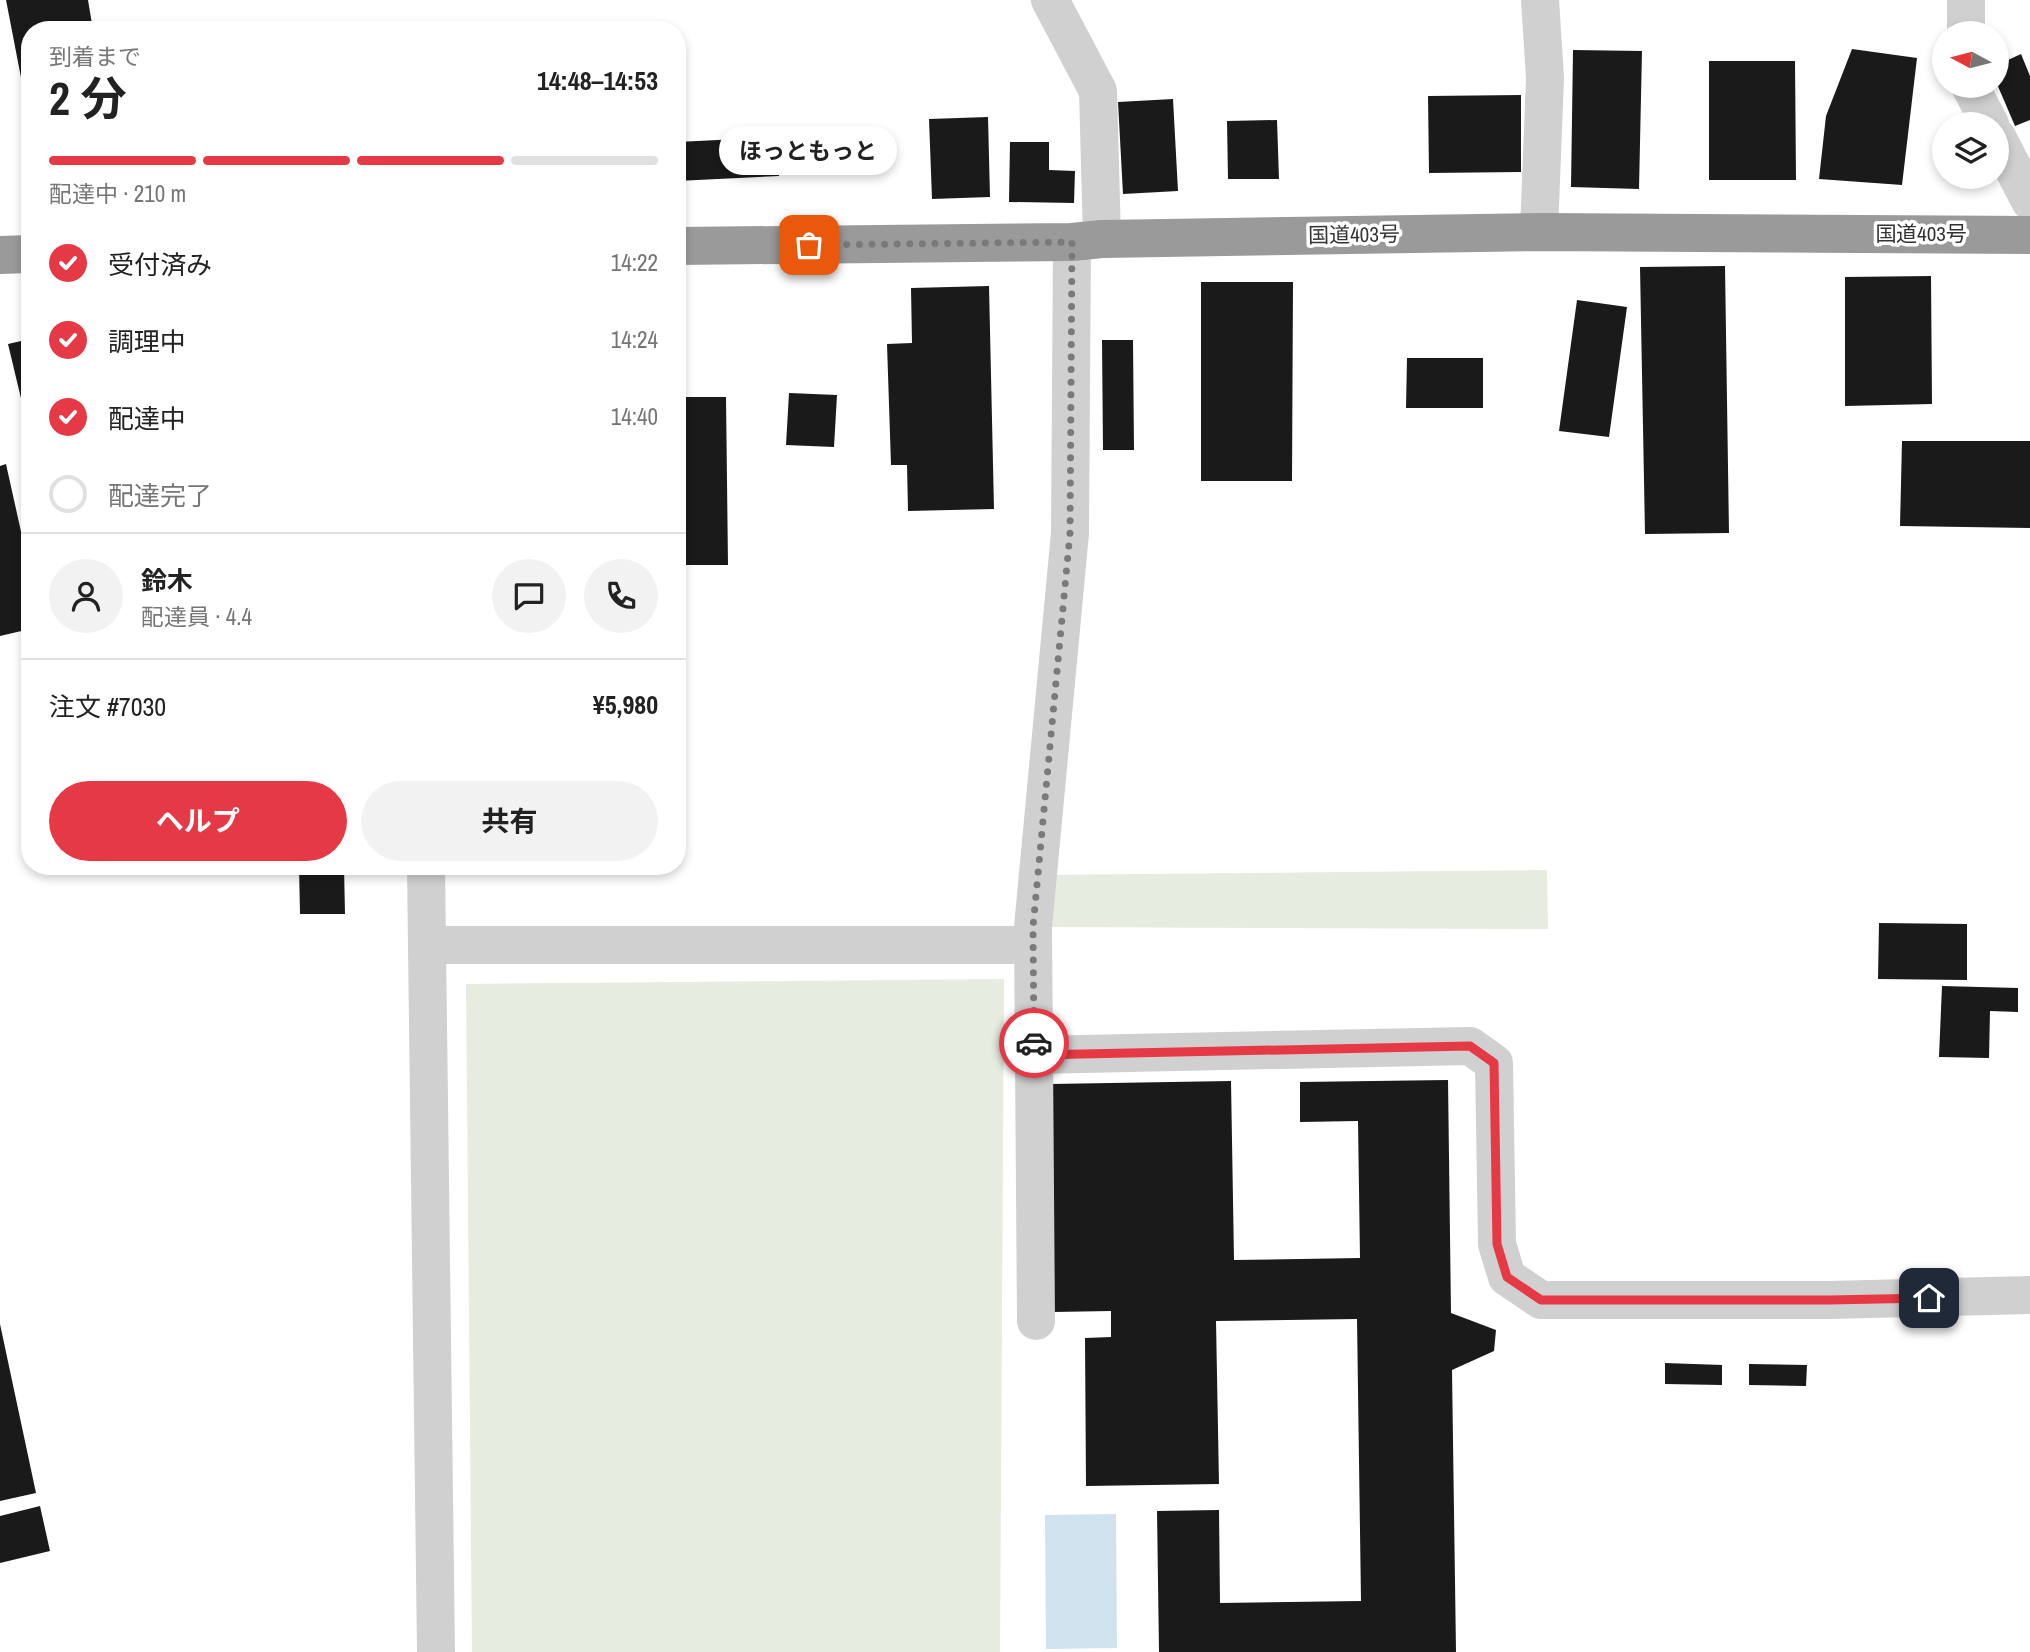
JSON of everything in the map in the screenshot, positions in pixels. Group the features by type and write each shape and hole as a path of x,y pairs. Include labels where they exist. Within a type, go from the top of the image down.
{"highway":[{"name":"国道403号","path":"686,246 1539,232 2030,235"},
{"path":"0,255 21,254"}],"street":[{"path":"1036,1321 1032,946 1070,533 1098,91 1050,0"},
{"path":"1539,232 1545,78 1540,0"},
{"path":"1966,0 1966,21"},
{"path":"2009,160 2030,201"},
{"path":"426,875 436,1652"},
{"path":"427,945 1032,946"},
{"path":"1034,1055 1470,1046 1494,1063 1497,1244 1507,1277 1541,1300 1829,1300 2030,1295"}],"shaded area":[{"path":"1547,870 1548,929 1033,927 1037,875"},
{"path":"1004,979 1000,1652 472,1652 466,984"}],"water":[{"path":"1116,1514 1117,1648 1046,1649 1045,1515"}],"building":[{"path":"6,0 88,0 92,21 21,21 21,78"},
{"path":"1852,49 1917,58 1902,185 1819,179 1826,116"},
{"path":"1573,50 1642,51 1639,189 1571,187"},
{"path":"2021,54 2030,76 2030,120 2015,126 2003,98 2009,98 2009,60"},
{"path":"1709,61 1795,61 1796,180 1709,180"},
{"path":"1521,95 1521,172 1429,173 1428,96"},
{"path":"1173,99 1178,191 1123,194 1118,102"},
{"path":"988,117 990,197 932,199 929,119"},
{"path":"1277,120 1279,179 1228,179 1227,121"},
{"path":"777,137 779,176 686,181 686,142"},
{"path":"1010,142 1049,142 1049,170 1075,171 1074,203 1009,202"},
{"path":"1725,266 1729,533 1645,534 1640,267"},
{"path":"1931,276 1932,404 1845,406 1845,277"},
{"path":"1201,282 1293,282 1292,481 1201,481"},
{"path":"989,286 994,509 908,511 907,465 891,465 887,344 912,343 911,288"},
{"path":"1577,300 1627,307 1609,437 1559,431"},
{"path":"1102,340 1133,340 1134,450 1103,450"},
{"path":"21,341 21,398 8,344"},
{"path":"1407,358 1483,358 1483,408 1406,408"},
{"path":"789,393 837,395 834,447 786,445"},
{"path":"686,397 726,397 728,565 686,565"},
{"path":"1902,441 2030,441 2030,528 1900,526"},
{"path":"6,464 21,532 21,631 0,636 0,466"},
{"path":"299,875 344,875 345,914 300,914"},
{"path":"1879,923 1967,924 1967,980 1878,979"},
{"path":"1942,986 2018,988 2018,1012 1990,1011 1989,1058 1939,1057"},
{"path":"1448,1080 1451,1313 1496,1330 1494,1351 1452,1370 1456,1652 1159,1652 1157,1511 1219,1510 1220,1603 1361,1601 1357,1319 1216,1321 1219,1484 1086,1486 1085,1338 1111,1337 1111,1311 1053,1312 1050,1084 1231,1081 1234,1260 1360,1258 1358,1121 1300,1122 1300,1082"},
{"path":"0,1324 36,1493 0,1501"},
{"path":"1665,1363 1722,1365 1722,1385 1665,1384"},
{"path":"1749,1364 1807,1365 1806,1386 1749,1385"},
{"path":"40,1506 50,1551 0,1563 0,1516"}],"way so far":[{"path":"809,245 1072,242 1070,533 1033,927 1034,1043"}],"place":[{"name":"ほっともっと","path":"809,245"}],"route":[{"path":"1034,1043 1034,1055 1470,1046 1494,1063 1497,1244 1507,1277 1541,1300 1929,1298"}]}
